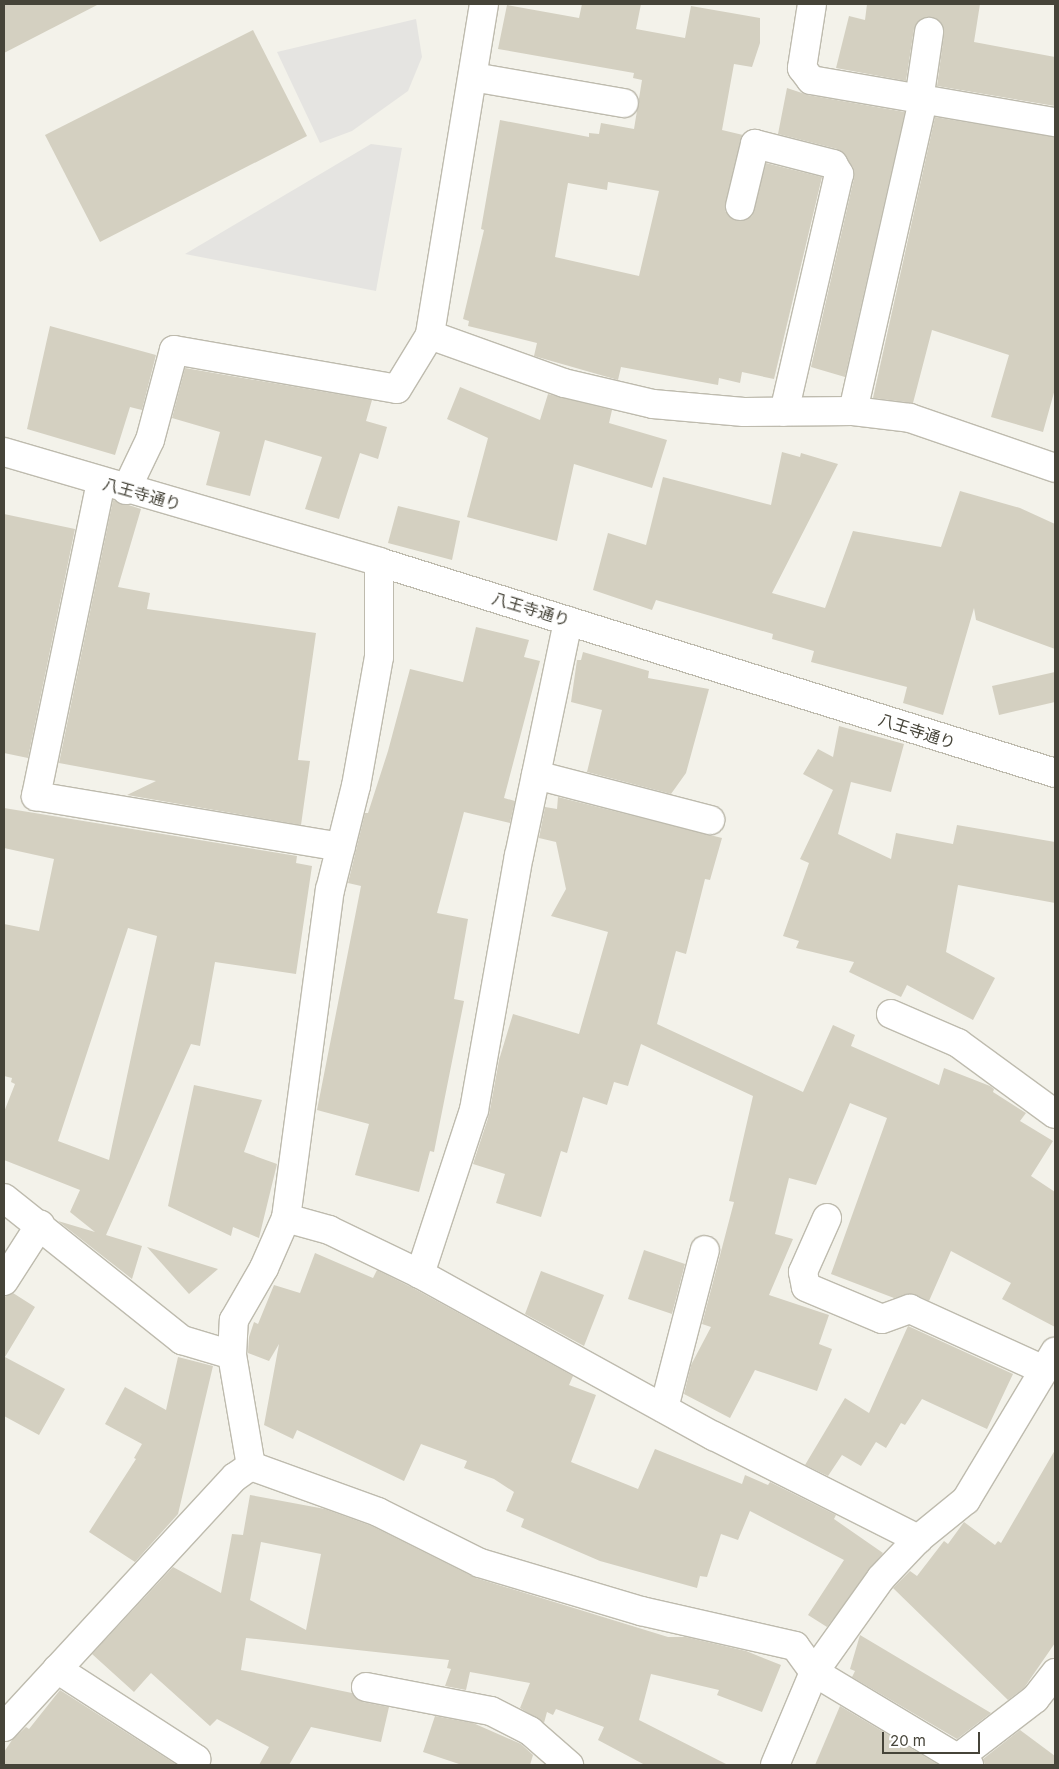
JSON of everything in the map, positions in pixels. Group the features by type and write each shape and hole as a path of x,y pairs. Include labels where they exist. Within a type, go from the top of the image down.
{"street":[{"path":"126,490 150,440 174,350 397,390 430,336 484,4"},
{"path":"812,4 802,68 811,80 921,101 1055,122"},
{"path":"853,411 921,101 929,32"},
{"path":"473,77 624,104"},
{"path":"740,206 755,144 833,164 838,174 784,412"},
{"path":"430,336 564,383 653,404 784,412 853,411 910,418 1055,468"},
{"name":"八王寺通り","path":"4,452 126,490 379,562 1055,773"},
{"path":"101,482 36,796 341,847"},
{"path":"251,1466 232,1355 234,1320 264,1268 286,1218 330,890 356,786 379,657 379,562"},
{"path":"420,1274 474,1110 536,775 568,621"},
{"path":"536,775 710,820"},
{"path":"891,1014 958,1043 1055,1114"},
{"path":"4,1198 182,1340 232,1355"},
{"path":"286,1218 329,1230 420,1274 664,1408 918,1539"},
{"path":"775,1765 814,1672 881,1578 918,1539 966,1500 1051,1361 910,1310 882,1319 806,1287 803,1272 827,1218"},
{"path":"4,1281 40,1225"},
{"path":"664,1408 704,1250"},
{"path":"4,1727 235,1477 251,1466"},
{"path":"251,1466 378,1512 480,1563 641,1611 795,1646 814,1672 963,1762 1035,1699 1055,1673"},
{"path":"57,1669 196,1759 192,1765"},
{"path":"366,1687 491,1711 530,1731 569,1765"}],"shaded area":[{"path":"416,19 422,57 408,91 352,131 320,143 277,52"},
{"path":"371,144 402,148 376,291 185,254"}],"building":[{"path":"4,4 99,4 4,53"},
{"path":"582,4 641,4 636,29 685,38 691,6 760,18 760,43 752,67 734,64 722,130 743,135 725,211 737,221 752,216 766,163 822,177 774,379 742,372 740,383 719,378 718,385 621,367 618,380 534,356 537,343 468,326 469,321 463,319 484,230 481,229 500,120 589,137 589,133 599,134 601,123 634,129 642,80 633,78 634,73 498,49 507,5 579,18","holes":["608,182 659,191 639,276 555,257 568,183 607,190"]},
{"path":"867,4 980,4 974,42 1055,57 1055,106 937,86 944,34 943,26 932,17 923,18 914,29 906,81 836,68 849,16 865,20"},
{"path":"253,30 307,136 100,242 45,135"},
{"path":"787,88 808,95 905,112 845,377 811,367 854,178 853,167 837,149 778,134"},
{"path":"935,117 1055,137 1055,389 1043,432 991,417 1009,355 932,330 913,403 873,398"},
{"path":"50,326 156,355 142,410 130,407 115,455 27,429"},
{"path":"185,368 372,400 366,421 387,427 378,459 360,453 339,519 305,509 322,457 265,440 250,496 206,485 220,432 172,418"},
{"path":"460,387 540,420 548,394 612,410 609,423 667,440 652,488 574,464 557,541 467,517 488,438 447,419"},
{"path":"782,452 800,457 801,453 838,464 772,593 825,608 853,531 941,547 960,491 1020,508 1055,524 1055,649 976,620 974,608 943,715 903,703 907,687 811,662 814,651 772,639 773,634 656,600 652,610 593,590 608,533 646,545 663,477 771,505"},
{"path":"113,500 141,509 118,587 150,593 147,609 316,633 298,760 310,761 301,825 127,795 156,781 59,763"},
{"path":"398,506 460,521 452,560 388,543"},
{"path":"4,514 75,529 28,758 4,753"},
{"path":"476,627 529,640 524,657 540,661 504,798 515,801 510,823 464,812 437,913 468,919 454,999 464,1001 434,1152 430,1151 419,1192 355,1175 369,1124 317,1110 361,886 348,883 365,813 368,813 388,751 410,669 463,682"},
{"path":"583,652 649,671 648,678 709,689 686,773 671,794 587,772 602,710 571,702 577,660 581,660"},
{"path":"1055,672 1055,702 999,715 992,686"},
{"path":"839,726 904,744 891,792 851,782 838,834 891,859 896,833 953,844 957,825 1055,842 1055,903 958,885 946,952 995,978 973,1020 907,985 901,997 849,972 854,962 796,948 799,941 783,936 809,863 800,859 833,790 803,774 818,749 833,757"},
{"path":"558,797 722,838 710,880 705,879 686,954 676,951 657,1024 803,1092 833,1025 855,1035 851,1046 939,1085 944,1068 990,1086 994,1089 993,1092 1026,1113 1020,1121 1053,1141 1031,1176 1055,1192 1055,1327 1002,1299 1011,1283 951,1251 929,1301 916,1295 894,1298 831,1274 887,1118 850,1103 816,1185 789,1178 775,1234 793,1239 769,1295 829,1315 819,1344 832,1349 817,1391 755,1370 730,1418 684,1394 691,1365 711,1327 702,1324 734,1202 729,1201 753,1096 641,1044 628,1086 614,1082 607,1105 583,1097 567,1153 561,1151 541,1217 496,1203 505,1174 473,1164 489,1115 499,1060 513,1014 579,1034 608,932 551,916 566,889 556,842 539,838 545,807 557,809"},
{"path":"4,808 297,856 296,863 312,866 296,974 215,962 200,1046 191,1044 106,1235 142,1246 132,1279 58,1221 95,1232 70,1212 80,1190 4,1160 4,1112 15,1084 11,1082 12,1078 4,1076 4,924 39,931 54,859 4,848","holes":["128,928 157,936 109,1160 58,1141"]},
{"path":"194,1085 262,1100 244,1152 277,1164 259,1238 233,1227 231,1236 168,1206"},
{"path":"147,1247 218,1269 189,1294"},
{"path":"644,1250 685,1264 672,1314 628,1299"},
{"path":"315,1253 373,1278 377,1270 573,1376 569,1385 596,1395 571,1462 638,1489 655,1449 742,1484 745,1475 768,1485 770,1482 836,1515 834,1519 883,1553 827,1627 808,1615 844,1560 750,1511 738,1540 721,1534 707,1577 700,1576 697,1588 600,1561 521,1527 524,1519 506,1511 514,1492 494,1479 464,1468 467,1461 421,1444 404,1481 297,1430 293,1439 264,1425 279,1344 269,1361 248,1353 249,1337 254,1322 258,1324 274,1285 300,1293"},
{"path":"541,1271 604,1295 584,1346 525,1314"},
{"path":"13,1293 35,1307 5,1357 65,1389 39,1435 4,1416 4,1297"},
{"path":"908,1326 1013,1374 987,1429 922,1399 905,1425 901,1423 886,1448 876,1442 861,1466 842,1455 828,1476 805,1465 845,1398 869,1413"},
{"path":"178,1357 213,1366 178,1514 135,1562 89,1532 136,1459 134,1458 142,1444 105,1424 125,1387 166,1410"},
{"path":"1055,1450 1055,1643 1024,1688 1008,1700 893,1588 910,1571 917,1576 944,1541 948,1544 964,1522 995,1545 998,1541 1001,1543"},
{"path":"250,1495 325,1509 372,1526 476,1578 668,1637 686,1637 746,1651 781,1665 762,1712 717,1695 719,1690 651,1674 639,1720 728,1765 645,1765 598,1740 604,1727 556,1709 553,1715 547,1712 544,1723 520,1708 530,1683 470,1672 466,1690 445,1686 451,1669 447,1668 449,1660 246,1638 241,1670 352,1693 363,1702 389,1707 381,1742 311,1727 289,1765 259,1765 269,1747 217,1719 210,1726 151,1673 134,1692 92,1654 173,1567 221,1593 232,1534 243,1535","holes":["261,1542 321,1554 306,1630 250,1600"]},
{"path":"860,1635 991,1713 957,1739 852,1677 855,1671 850,1669"},
{"path":"60,1690 177,1765 4,1765 4,1752 12,1740 26,1727 29,1729"},
{"path":"840,1706 939,1765 815,1765"},
{"path":"435,1716 473,1723 521,1744 533,1755 530,1765 462,1765 423,1752"},
{"path":"1020,1730 1055,1756 1055,1765 985,1765 983,1759"}]}
